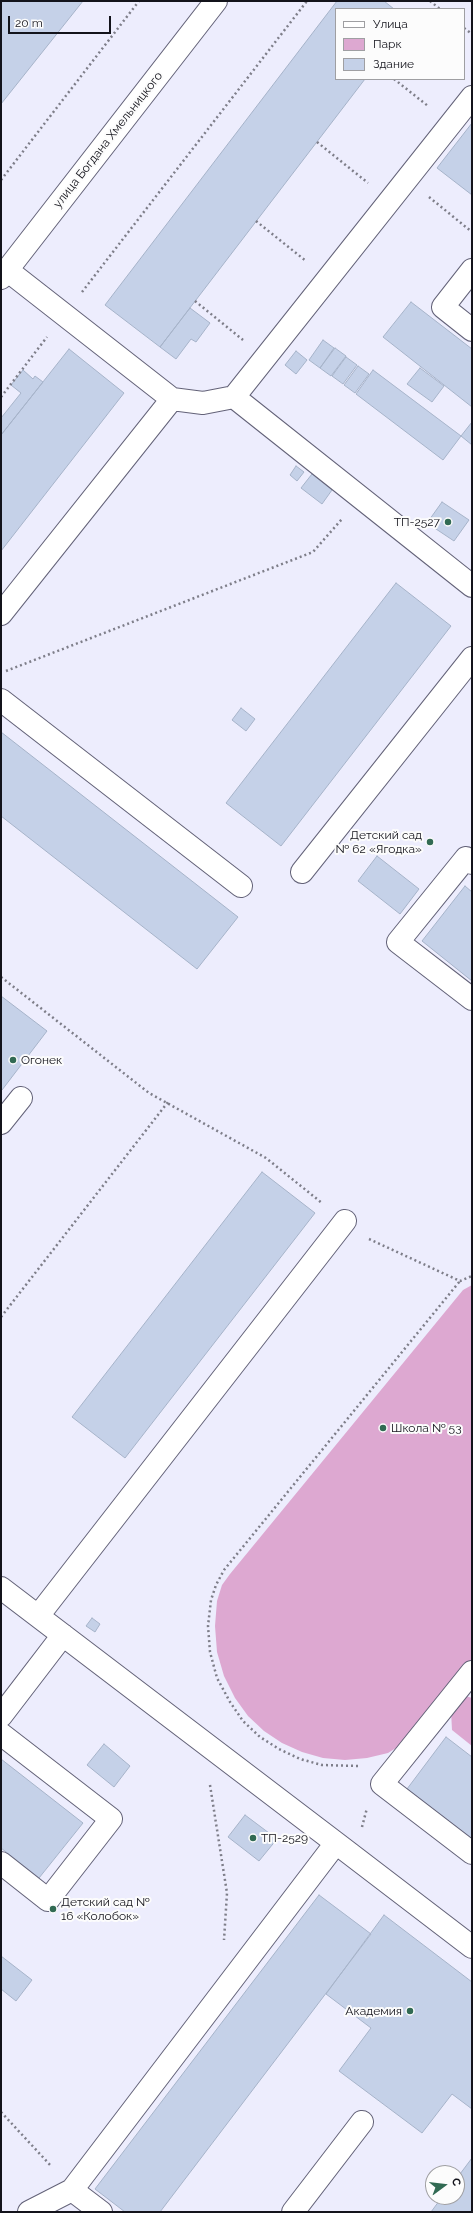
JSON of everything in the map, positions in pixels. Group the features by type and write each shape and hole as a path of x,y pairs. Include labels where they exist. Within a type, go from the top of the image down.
{"street":[{"name":"улица Богдана Хмельницкого","path":"4,274 216,1"},
{"path":"4,274 64,315 172,399 203,403 234,398 472,97"},
{"path":"472,270 443,307 472,330"},
{"path":"234,398 472,586"},
{"path":"1,614 172,399"},
{"path":"302,872 472,658"},
{"path":"1,700 241,886"},
{"path":"472,863 466,858 398,942 472,999"},
{"path":"1,1123 21,1098"},
{"path":"38,1616 345,1221"},
{"path":"1,1588 472,1947"},
{"path":"1,1716 63,1635"},
{"path":"472,1672 382,1784 472,1853"},
{"path":"1,1734 110,1819 48,1900 1,1863"},
{"path":"29,2212 72,2190 344,1849"},
{"path":"293,2212 362,2122"},
{"path":"72,2190 101,2212"}],"path":[{"path":"1,180 139,1"},
{"path":"1,397 307,1"},
{"path":"430,1 439,8"},
{"path":"395,80 451,124"},
{"path":"316,142 390,201"},
{"path":"407,180 472,232"},
{"path":"256,221 328,279"},
{"path":"195,301 266,358"},
{"path":"1,672 313,552 361,498"},
{"path":"1,977 149,1093 168,1102 266,1158 364,1236 460,1281"},
{"path":"1,1317 168,1102"},
{"path":"344,1849 357,1847 369,1800 382,1784 360,1766 322,1765 300,1759 279,1749 260,1736 243,1721 230,1702 216,1671 210,1652 208,1626 211,1600 216,1585 224,1570 460,1281 472,1276"},
{"path":"210,1780 226,1893 224,1947"},
{"path":"1,2112 72,2190"}],"green space":[{"path":"472,1285 472,1659 407,1741 388,1753 367,1758 345,1760 323,1758 302,1752 282,1743 264,1731 248,1716 235,1698 224,1676 217,1652 215,1626 217,1601 222,1585 463,1290"},
{"path":"466,1696 472,1698 472,1746 452,1730 451,1711"}],"building":[{"path":"1,1 83,1 1,104"},
{"path":"337,1 384,1 393,8 335,8 335,80 364,80 160,347 105,305"},
{"path":"472,123 472,195 437,168"},
{"path":"411,302 472,349 472,407 383,337"},
{"path":"190,308 210,323 196,342 191,339 176,359 160,347"},
{"path":"323,340 334,348 320,368 309,360"},
{"path":"335,348 346,356 331,376 320,368"},
{"path":"69,349 124,393 1,551 1,435"},
{"path":"296,351 307,360 296,374 285,365"},
{"path":"346,357 357,365 343,384 332,376"},
{"path":"358,366 369,374 355,393 344,385"},
{"path":"420,368 444,386 432,402 407,384"},
{"path":"23,370 33,379 35,376 43,382 1,435 1,418 21,393 11,385"},
{"path":"373,370 461,436 443,460 356,394"},
{"path":"472,422 472,445 461,436"},
{"path":"296,466 304,472 297,481 290,475"},
{"path":"312,474 332,490 322,504 301,488"},
{"name":"ТП-2527","path":"442,502 469,520 454,541 427,523"},
{"path":"396,583 451,626 281,846 226,803"},
{"path":"241,708 255,719 246,731 232,720"},
{"path":"1,732 238,917 197,969 1,816"},
{"path":"377,856 419,889 400,914 358,881"},
{"path":"465,886 472,892 472,981 422,941"},
{"name":"Огонек","path":"1,996 47,1031 2,1090 1,1089"},
{"path":"262,1172 315,1213 125,1458 72,1417"},
{"path":"92,1618 100,1624 95,1632 86,1626"},
{"path":"446,1737 472,1757 472,1839 407,1789"},
{"path":"104,1744 130,1766 114,1787 87,1765"},
{"path":"1,1759 83,1823 39,1878 1,1848"},
{"name":"ТП-2529","path":"245,1815 277,1839 259,1861 228,1837"},
{"path":"319,1895 371,1934 160,2212 125,2212 95,2189"},
{"name":"Академия","path":"384,1915 472,1982 472,2109 452,2094 422,2133 339,2071 371,2028 326,1994"},
{"path":"1,1956 32,1980 16,2001 1,1989"},
{"path":"472,2158 472,2212 431,2212 436,2205 465,2205 465,2167"}],"place":[{"name":"ТП-2527","path":"448,522"},
{"name":"Детский сад № 62 «Ягодка»","path":"430,842"},
{"name":"Огонек","path":"13,1060"},
{"name":"Школа № 53","path":"383,1428"},
{"name":"ТП-2529","path":"253,1838"},
{"name":"Детский сад № 16 «Колобок»","path":"53,1909"},
{"name":"Академия","path":"410,2011"}]}
